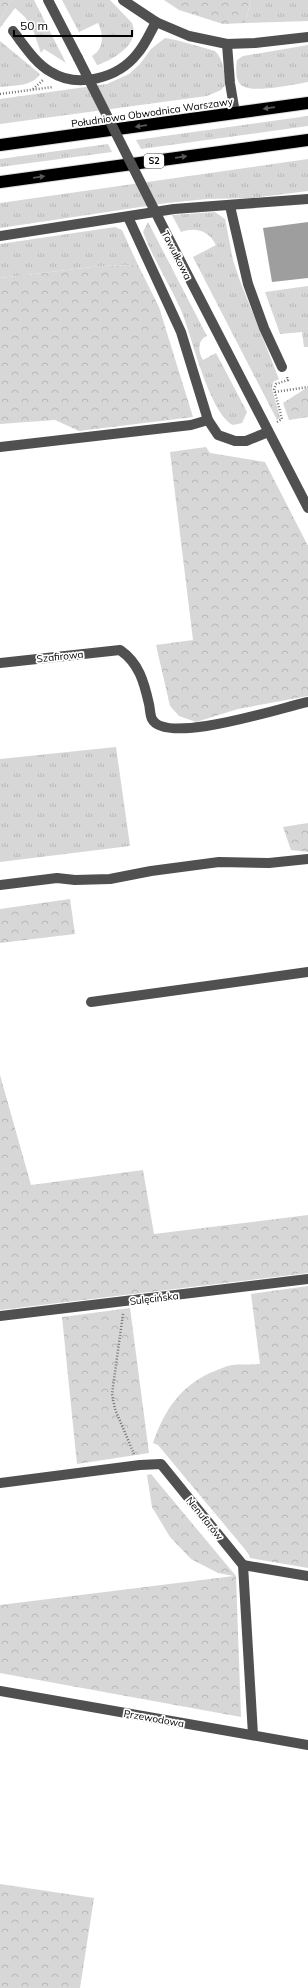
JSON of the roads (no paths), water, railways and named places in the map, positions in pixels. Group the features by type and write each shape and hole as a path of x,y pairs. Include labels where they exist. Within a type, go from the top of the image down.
{"highway":[{"name":"Południowa Obwodnica Warszawy","path":"0,145 308,103"},
{"name":"S2","path":"0,182 308,140"}],"street":[{"name":"Tawułkowa","path":"48,0 308,508"},
{"path":"123,0 156,22 189,36 227,44 256,43 308,37"},
{"path":"13,31 38,62 51,72 69,79 82,80 103,77 122,68 138,54 156,22"},
{"path":"227,44 230,84 235,113"},
{"path":"0,236 186,208 230,206 308,198"},
{"path":"230,206 248,284 264,328 282,367"},
{"path":"128,217 180,332 208,420 218,435 235,441 246,441 268,432"},
{"path":"0,447 191,425 208,420"},
{"name":"Szafirowa","path":"0,663 120,650 131,657 139,670 152,720 162,727 185,729 209,727 308,702"},
{"path":"0,885 57,878 75,880 110,879 151,871 219,862 269,863 308,858"},
{"path":"91,1002 308,972"},
{"name":"Sulęcińska","path":"0,1316 308,1279"},
{"name":"Nenufarów","path":"0,1483 140,1465 161,1464 243,1565"},
{"path":"253,1735 243,1565 308,1576"},
{"name":"Przewodowa","path":"0,1691 308,1745"}]}
